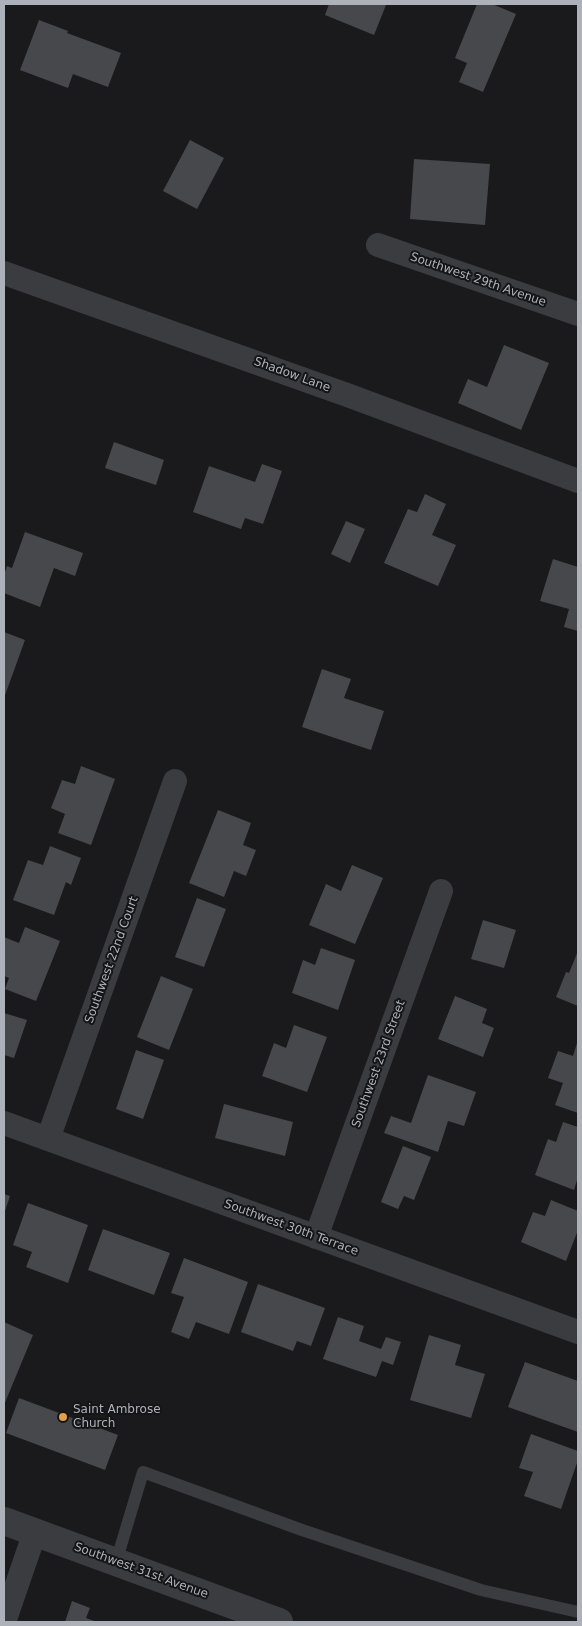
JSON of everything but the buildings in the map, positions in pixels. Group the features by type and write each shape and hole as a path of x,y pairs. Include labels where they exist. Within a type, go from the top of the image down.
{"street":[{"name":"Southwest 29th Avenue","path":"378,245 578,314"},
{"name":"Shadow Lane","path":"4,273 350,396 578,481"},
{"name":"Southwest 22nd Court","path":"48,1139 176,781"},
{"name":"Southwest 23rd Street","path":"316,1237 441,891"},
{"name":"Southwest 30th Terrace","path":"4,1123 578,1332"},
{"name":"Southwest 31st Avenue","path":"4,1520 279,1622"},
{"path":"4,1622 35,1532"}],"lane":[{"path":"116,1562 143,1472 302,1530 481,1590 578,1612"}],"place":[{"name":"Saint Ambrose Church","path":"63,1417"}]}
